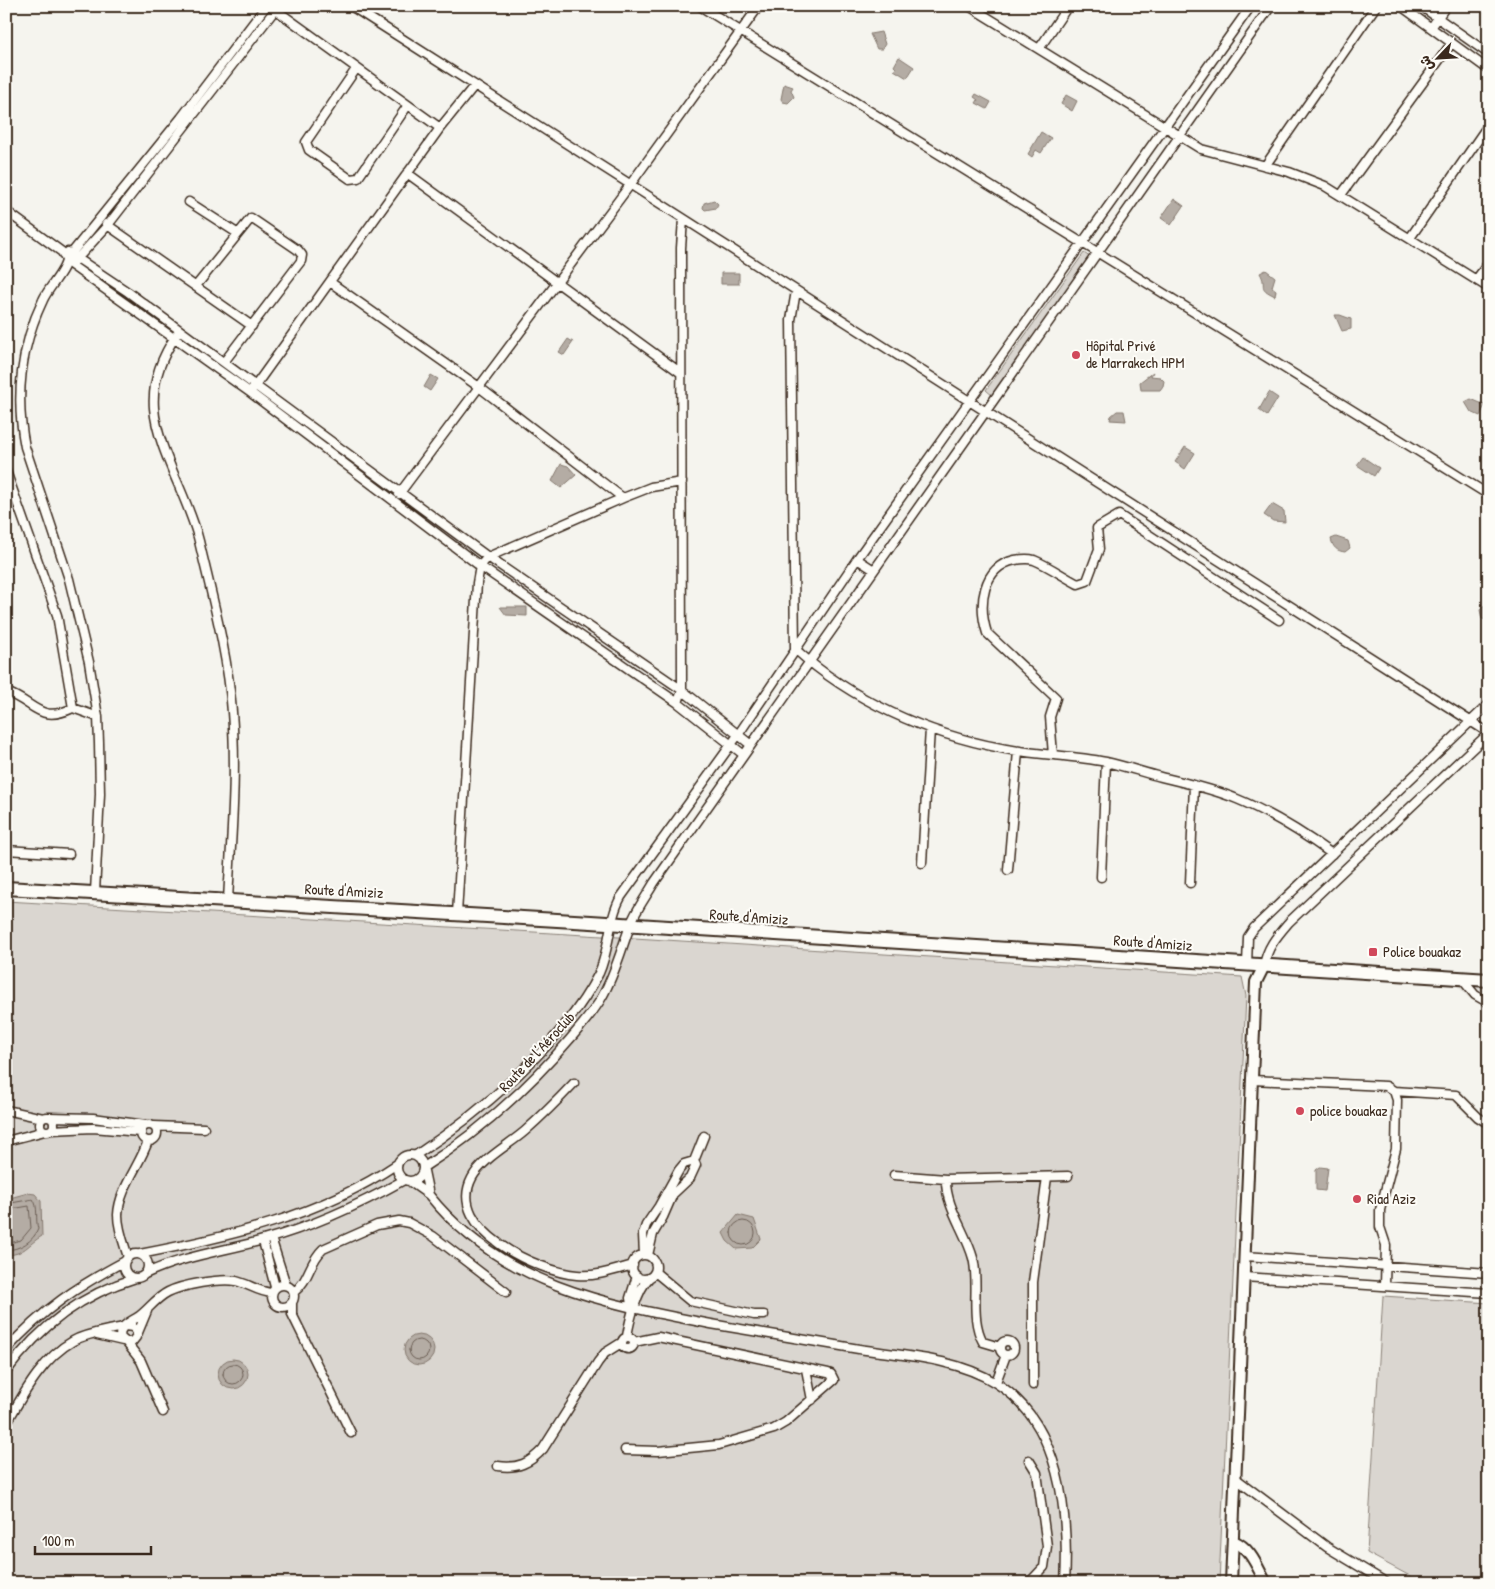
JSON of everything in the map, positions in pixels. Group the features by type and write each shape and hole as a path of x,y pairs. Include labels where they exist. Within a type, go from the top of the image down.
{"main road":[{"name":"Route d'Amiziz","path":"6,888 457,914 1489,980"}],"street":[{"path":"95,892 100,794 98,717 89,662 69,579 30,468 21,424 21,374 32,328 45,295 52,282 67,264 71,253 100,220 266,6"},
{"path":"351,6 1489,733 1289,922 1272,942 1256,982 1231,1583"},
{"path":"700,6 1084,242 1489,495"},
{"path":"395,500 630,185 759,6"},
{"path":"969,6 1201,149 1310,179 1341,195 1489,288"},
{"path":"1039,49 1068,6"},
{"name":"Route de l’Aéroclub","path":"416,1155 495,1095 560,1029 583,1000 599,973 606,955 616,907 621,897 731,745 857,559 1250,6"},
{"name":"Route de l’Aéroclub","path":"424,1169 484,1124 528,1084 564,1046 601,1000 612,977 630,925 654,883 1272,6"},
{"path":"1265,166 1376,6"},
{"path":"1401,6 1489,70"},
{"path":"1421,6 1489,54"},
{"path":"1431,28 1446,6"},
{"path":"67,264 78,258 108,226 275,7 356,69 440,128"},
{"path":"1341,195 1451,44"},
{"path":"356,69 306,142 309,150 350,179 358,178 408,105"},
{"path":"251,393 407,173 474,86"},
{"path":"1410,238 1489,124"},
{"path":"407,173 682,374"},
{"path":"189,202 236,233"},
{"path":"6,211 62,252 71,253 180,330 401,491 488,557 682,690 752,745"},
{"path":"196,286 248,219 254,218 298,250 302,255 301,261 224,362"},
{"path":"678,703 682,690 681,248 684,219"},
{"path":"100,220 252,326"},
{"path":"62,252 67,264 251,393 480,566 678,703 744,755"},
{"path":"1476,280 1489,262"},
{"path":"330,282 479,387 623,498"},
{"path":"796,291 791,320 795,649 810,663 874,704 930,729 967,740 1018,751 1106,762 1194,785 1238,799 1311,839 1332,854"},
{"path":"180,330 163,360 155,384 155,418 198,537 225,660 232,710 234,761 228,901"},
{"path":"6,472 37,554 57,615 73,708"},
{"path":"457,914 477,583 480,566 488,557 623,498 657,486 682,482"},
{"path":"1053,755 1050,717 1056,698 987,632 982,620 984,590 988,578 997,568 1009,561 1034,560 1078,584 1087,581 1099,549 1096,528 1119,515 1279,620"},
{"path":"857,559 874,570"},
{"path":"6,692 44,714 59,714 73,708 98,717"},
{"path":"1256,982 1247,966 1248,938 1254,928 1489,704"},
{"path":"922,863 930,729"},
{"path":"1008,870 1018,751"},
{"path":"1101,877 1106,762"},
{"path":"1190,883 1194,785"},
{"path":"6,850 69,854"},
{"path":"1461,978 1476,995 1489,1003"},
{"path":"1252,1080 1386,1086 1394,1091 1456,1095 1478,1117 1489,1124"},
{"path":"574,1084 525,1131 479,1168 468,1187 469,1207 474,1218 487,1235 543,1268 562,1273 590,1276 633,1265"},
{"path":"1385,1286 1386,1245 1380,1227 1380,1210 1396,1149 1397,1100 1394,1091"},
{"path":"6,1110 46,1118 93,1118 150,1126 204,1128"},
{"path":"46,1118 40,1125 48,1130"},
{"path":"46,1118 54,1123 48,1130"},
{"path":"6,1141 48,1130 93,1128 140,1132 150,1126"},
{"path":"145,1274 148,1262 132,1257 124,1243 119,1226 119,1208 127,1185 148,1141 156,1138 157,1130 150,1126"},
{"path":"140,1132 142,1138 148,1141"},
{"path":"646,1255 653,1234 664,1217 673,1194 694,1172 696,1166 694,1161 704,1136"},
{"path":"6,1350 28,1326 56,1302 84,1283 132,1257 220,1238 271,1224 363,1186 397,1164 407,1154 416,1155 422,1160 429,1195"},
{"path":"694,1161 684,1164 679,1170 660,1206 646,1226 643,1234 646,1255 654,1260 655,1272 690,1301 754,1315 764,1315"},
{"path":"397,1164 398,1173 429,1195 465,1234 513,1266 568,1290 632,1308 796,1339 948,1362 996,1382 1021,1404 1035,1422 1048,1445 1056,1469 1061,1500 1065,1541 1065,1583"},
{"path":"6,1372 37,1336 63,1314 89,1296 113,1284 136,1278 166,1264 267,1239 338,1212 407,1180 420,1178 424,1169"},
{"path":"894,1175 946,1179 1068,1176"},
{"path":"1033,1385 1033,1282 1047,1177"},
{"path":"946,1179 946,1190 973,1260 978,1330 983,1342 1000,1347"},
{"path":"351,1433 292,1314 294,1292 306,1280 314,1260 323,1249 377,1225 399,1221 422,1228 506,1292"},
{"path":"267,1239 286,1284 294,1292"},
{"path":"267,1239 274,1303 292,1314"},
{"path":"632,1308 630,1298 637,1276 633,1265 635,1259 646,1255"},
{"path":"1245,1256 1489,1273"},
{"path":"132,1257 126,1272 136,1278"},
{"path":"498,1466 512,1468 524,1465 535,1458 543,1449 598,1362 605,1353 621,1343 622,1339 627,1336 632,1308 642,1284 655,1272"},
{"path":"637,1276 649,1278"},
{"path":"1244,1277 1489,1293"},
{"path":"141,1361 120,1333 124,1327 147,1311 167,1292 215,1281 238,1281 260,1292 274,1290 286,1284"},
{"path":"282,1307 292,1304"},
{"path":"95,1335 132,1342 137,1336 147,1311"},
{"path":"9,1418 36,1376 74,1340 124,1327 133,1327 137,1336 141,1361 163,1412"},
{"path":"627,1336 633,1338 634,1342"},
{"path":"625,1450 666,1450 719,1445 774,1429 786,1422 832,1384 834,1377 832,1374 658,1337 634,1342"},
{"path":"1000,1347 1002,1343 1008,1340 1012,1342 1014,1348"},
{"path":"621,1343 623,1347 628,1349 633,1346 634,1342"},
{"path":"1000,1347 1002,1353 1006,1355"},
{"path":"1014,1348 1032,1347"},
{"path":"996,1382 1006,1355 1012,1352 1014,1348"},
{"path":"806,1369 812,1400"},
{"path":"1029,1460 1037,1473 1047,1546 1044,1567 1029,1583"},
{"path":"1235,1478 1327,1547 1387,1583"},
{"path":"1233,1541 1248,1551 1266,1583"}],"shaded area":[{"path":"1084,253 1091,258 993,396 986,390"},
{"path":"6,901 619,937 1242,977 1246,996 1219,1583 6,1583"},
{"path":"1455,984 1489,985 1489,1010 1468,997"},
{"path":"1383,1296 1489,1303 1489,1583 1423,1583 1367,1553"}],"water":[{"path":"881,32 885,44 882,49 877,49 870,34"},
{"path":"899,57 914,67 907,78 894,70"},
{"path":"784,84 793,87 791,90 794,97 788,103 783,102 781,99"},
{"path":"976,94 991,102 987,109 976,103 978,100 974,97"},
{"path":"1066,95 1077,101 1072,111 1061,104"},
{"path":"1041,132 1051,138 1041,153 1036,150 1032,157 1028,154"},
{"path":"1174,199 1184,206 1171,225 1161,218"},
{"path":"714,200 718,204 716,208 705,210 703,208 704,203"},
{"path":"1266,270 1275,277 1272,287 1276,290 1275,296 1264,288 1260,273"},
{"path":"721,273 739,273 739,284 721,284"},
{"path":"1335,315 1351,319 1351,329 1342,331"},
{"path":"568,339 573,342 564,355 559,352"},
{"path":"1153,372 1151,376 1160,377 1164,381 1163,386 1160,390 1141,390 1140,382"},
{"path":"431,375 438,379 430,391 424,387"},
{"path":"1269,392 1278,398 1267,416 1259,410"},
{"path":"1471,399 1485,405 1480,416 1471,412 1465,402"},
{"path":"1117,411 1124,411 1126,421 1110,420 1111,416"},
{"path":"1185,447 1195,453 1185,469 1175,462"},
{"path":"1363,457 1379,468 1374,476 1357,465"},
{"path":"561,464 568,466 576,475 561,488 552,481"},
{"path":"1272,504 1284,511 1285,522 1273,521 1264,515"},
{"path":"1336,537 1348,541 1350,548 1345,552 1336,548 1331,539"},
{"path":"1489,605 1489,620 1482,619 1480,610 1483,606"},
{"path":"500,607 527,607 527,616 506,615"},
{"path":"1320,1167 1328,1168 1325,1191 1316,1190 1316,1170"},
{"path":"28,1193 35,1194 41,1201 42,1236 22,1251 6,1255 6,1199"},
{"path":"738,1215 754,1219 761,1239 752,1248 736,1249 727,1241 723,1233"},
{"path":"419,1335 425,1336 433,1344 433,1356 425,1364 419,1365 413,1364 405,1356 404,1350 405,1344 413,1336"},
{"path":"233,1359 244,1363 248,1374 244,1385 233,1389 222,1385 218,1374 222,1363"}],"place":[{"name":"Hôpital Privé de Marrakech HPM","path":"1076,355"},
{"name":"Police bouakaz","path":"1373,952"},
{"name":"police bouakaz","path":"1300,1111"},
{"name":"Riad Aziz","path":"1357,1199"}]}
